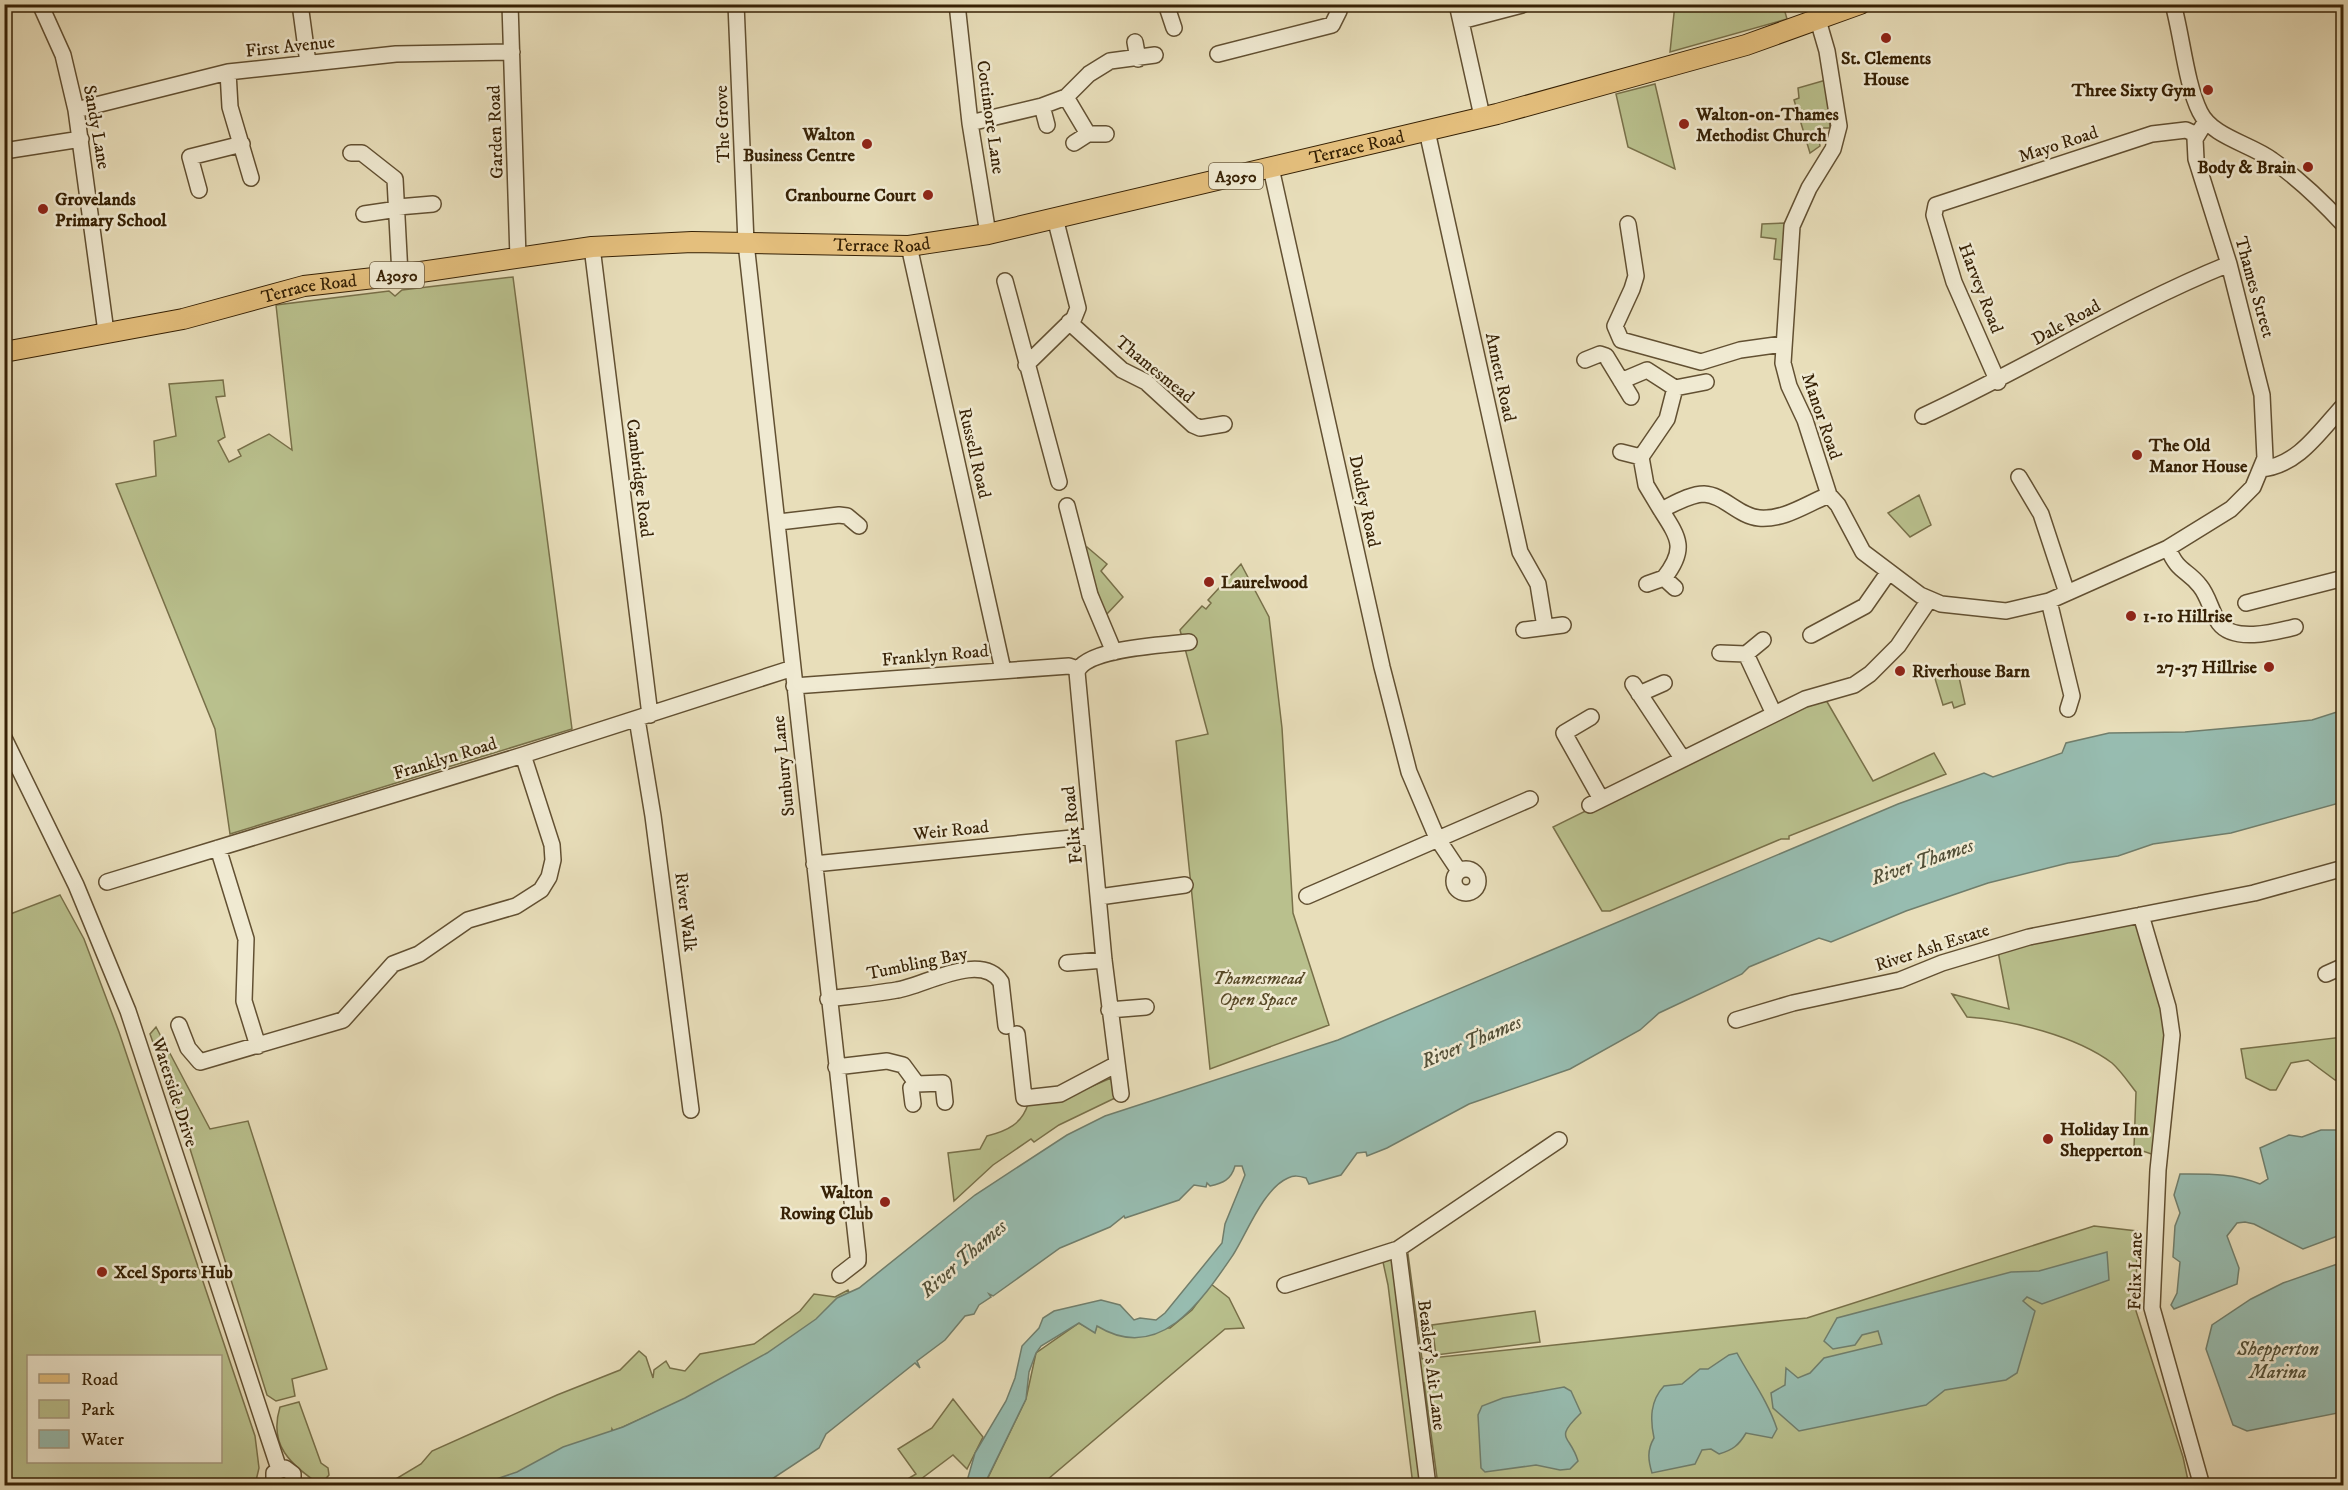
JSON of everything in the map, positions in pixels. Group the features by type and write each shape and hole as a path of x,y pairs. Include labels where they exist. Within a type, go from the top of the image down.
{"main road":[{"name":"A3050","path":"1818,20 1860,4"},
{"name":"Terrace Road","path":"4,352 183,319 304,286 400,275 592,247 655,242 909,246 988,234 1427,131 1746,45 1818,20"}],"street":[{"name":"Sandy Lane","path":"40,4 63,55 76,110 106,332"},
{"path":"300,4 308,63"},
{"name":"Garden Road","path":"510,4 518,258"},
{"name":"The Grove","path":"736,4 746,243"},
{"name":"Cottimore Lane","path":"957,4 970,123 988,234"},
{"path":"1166,4 1174,28"},
{"path":"1218,54 1332,26 1339,11 1337,4"},
{"path":"1457,4 1482,116"},
{"path":"1461,21 1522,4"},
{"path":"2173,4 2195,98 2206,120 2278,164 2314,194 2343,225"},
{"name":"Manor Road","path":"1818,20 1826,43 1839,126 1833,149 1809,188 1792,226 1783,363 1789,386 1805,420 1829,495 1838,505 1863,552 1888,573 1929,600 1953,607 2006,610 2049,601 2168,548 2243,500 2253,487 2261,469"},
{"path":"1135,42 1138,59"},
{"name":"First Avenue","path":"76,110 228,72 396,54 512,52"},
{"path":"970,123 1042,106 1066,97 1089,74 1110,61 1155,55"},
{"path":"228,72 230,107 251,178"},
{"path":"1066,97 1088,134"},
{"path":"1042,106 1047,125"},
{"path":"2197,135 2206,120"},
{"name":"Mayo Road","path":"1934,208 1939,202 2152,134 2186,130 2197,135"},
{"name":"Annett Road","path":"1427,131 1520,552 1538,584 1545,627"},
{"path":"1074,143 1088,134 1106,134"},
{"name":"Thames Street","path":"2197,135 2195,144 2198,167 2229,264 2262,395 2266,443 2261,469"},
{"path":"4,151 81,139"},
{"path":"199,190 190,156 242,144"},
{"path":"351,153 362,153 395,179 400,275"},
{"name":"Dudley Road","path":"1271,168 1382,667 1409,772 1437,838 1459,871"},
{"path":"364,214 433,204"},
{"name":"Harvey Road","path":"1934,208 1934,215 1954,282 1998,382"},
{"path":"1026,364 1077,314 1077,302 1055,218"},
{"path":"1628,224 1636,269 1632,289 1615,326 1621,340 1701,362 1740,350 1783,344"},
{"name":"Sunbury Lane","path":"746,243 779,522 794,686 858,1255 858,1261 840,1275"},
{"name":"Russell Road","path":"909,246 1003,670"},
{"name":"Cambridge Road","path":"592,247 644,717"},
{"name":"Dale Road","path":"1923,416 1998,382 2157,294 2229,264"},
{"path":"1005,281 1059,482"},
{"name":"Thamesmead","path":"1070,322 1122,370 1146,382 1193,425 1200,428 1224,424"},
{"path":"1585,360 1600,354 1606,356 1631,397"},
{"path":"1621,381 1647,370 1675,388 1706,382"},
{"path":"1647,584 1670,583 1679,551 1674,530 1646,485 1641,457 1667,419 1675,388"},
{"path":"2261,469 2281,466 2293,459 2343,405"},
{"path":"1621,452 1641,457"},
{"path":"2019,477 2042,514 2067,593"},
{"path":"1661,510 1704,494 1713,496 1747,515 1768,518 1788,514 1829,495"},
{"path":"1067,506 1090,595 1113,652"},
{"path":"779,522 840,515 847,516 859,526"},
{"path":"2168,548 2179,568 2201,586 2218,622 2229,631 2258,636 2295,627"},
{"path":"1812,635 1865,606 1888,573"},
{"path":"2246,603 2343,578"},
{"path":"1591,717 1564,733 1595,802 1804,699 1854,685 1870,674 1904,639 1929,600"},
{"path":"2049,601 2072,696 2068,709"},
{"path":"1524,630 1563,625"},
{"path":"1720,653 1746,654 1763,640"},
{"path":"1078,669 1090,659 1113,652 1190,642"},
{"path":"1746,654 1774,714"},
{"name":"Franklyn Road","path":"794,686 1069,666 1078,669"},
{"name":"Franklyn Road","path":"107,882 523,755 793,668"},
{"name":"Felix Road","path":"1078,669 1077,687 1109,1010 1115,1065 1121,1094"},
{"path":"1664,683 1636,689 1647,708 1664,727 1682,758"},
{"name":"River Walk","path":"644,717 654,827 691,1110"},
{"name":"Waterside Drive","path":"4,738 76,885 128,1011 279,1482"},
{"path":"179,1025 188,1048 201,1062 343,1020 393,964 418,954 468,920 516,906 541,890 549,877 553,860 552,845 523,755"},
{"path":"1307,896 1530,799"},
{"name":"Weir Road","path":"814,864 1092,836"},
{"path":"218,848 246,939 244,1001 258,1046"},
{"name":"River Ash Estate","path":"1736,1020 1793,1003 1900,980 1942,963 2029,937 2254,893 2343,868"},
{"path":"1099,897 1185,885"},
{"name":"Felix Lane","path":"2141,915 2168,1007 2171,1051 2158,1170 2152,1308 2154,1322 2202,1485"},
{"path":"1067,963 1104,960"},
{"path":"2326,974 2343,966"},
{"name":"Tumbling Bay","path":"828,999 899,990 964,970 987,971 1001,982 1024,1098 1060,1094 1115,1065"},
{"path":"1109,1010 1146,1007"},
{"path":"836,1068 887,1061 908,1068 917,1084"},
{"path":"913,1104 911,1088 917,1084 943,1083 945,1102"},
{"path":"1285,1285 1398,1249 1559,1140"},
{"name":"Beasley's Ait Lane","path":"1398,1249 1428,1485"}],"green space":[{"path":"1675,4 1783,5 1787,19 1670,52"},
{"path":"1826,80 1830,128 1817,128 1820,146 1810,153 1794,100 1799,98 1798,88"},
{"path":"1655,84 1675,169 1628,147 1616,94"},
{"path":"1785,223 1782,260 1774,259 1776,239 1761,237 1762,224"},
{"path":"513,277 572,729 230,834 215,729 116,484 156,476 154,441 176,436 169,384 223,380 225,396 216,397 225,437 218,441 229,462 241,456 238,450 269,434 292,450 276,305 389,291 395,296 402,290"},
{"path":"1919,495 1931,525 1910,537 1888,513"},
{"path":"1087,547 1107,564 1101,571 1123,597 1105,616 1084,549"},
{"name":"Thamesmead Open Space","path":"1241,564 1269,617 1282,728 1293,913 1329,1025 1210,1069 1176,741 1208,734 1180,630 1202,606 1206,609 1211,603 1208,600"},
{"path":"1956,664 1965,704 1954,708 1952,702 1943,705 1934,675 1953,672 1951,665"},
{"path":"1826,700 1873,781 1934,753 1946,774 1789,836 1789,839 1781,839 1610,911 1602,911 1553,827 1772,719"},
{"name":"Xcel Sports Hub","path":"60,895 84,939 119,1032 255,1436 259,1468 255,1485 5,1485 5,916"},
{"path":"2141,915 2168,1007 2160,1157 2134,1148 2136,1092 2112,1063 2097,1053 2062,1037 2004,1022 1967,1017 1952,994 2009,1009 1997,946"},
{"path":"156,1027 210,1129 248,1121 327,1369 292,1379 295,1396 276,1401 267,1395 186,1136 150,1034"},
{"path":"2343,1037 2343,1080 2335,1080 2308,1060 2291,1063 2276,1090 2270,1090 2246,1078 2241,1049"},
{"path":"1111,1078 1115,1098 1059,1125 1034,1142 1031,1139 993,1165 954,1201 948,1153 980,1149 987,1136 1001,1132 1018,1122 1028,1104 1062,1099"},
{"path":"2094,1226 2137,1231 2136,1311 2183,1457 2189,1485 1438,1485 1424,1382 1432,1485 1413,1485 1388,1285 1383,1262 1408,1254 1422,1359 1807,1318"},
{"path":"1211,1284 1229,1298 1244,1328 1225,1329 1041,1485 984,1486 1026,1399 1036,1353 1079,1323 1095,1332 1097,1325 1170,1328 1192,1310"},
{"path":"848,1290 852,1299 767,1362 623,1427 613,1431 612,1429 611,1437 486,1485 482,1482 477,1486 384,1486 421,1464 432,1451 557,1395 620,1370 639,1351 646,1357 653,1378 654,1370 666,1361 670,1368 685,1371 700,1354 754,1344 800,1311 814,1294 835,1297"},
{"path":"1535,1311 1540,1342 1436,1355 1432,1325"},
{"path":"953,1399 983,1437 967,1469 953,1455 913,1485 896,1486 916,1474 898,1449 932,1428"},
{"path":"299,1402 321,1463 328,1468 329,1475 320,1485 291,1461 277,1433 280,1407"}],"water":[{"name":"River Thames","path":"2343,710 2343,802 2231,833 2153,844 2118,856 2068,863 1988,883 1906,911 1831,942 1819,938 1749,967 1742,974 1659,1013 1640,1030 1570,1069 1469,1104 1387,1148 1367,1156 1366,1152 1357,1153 1341,1175 1309,1184 1306,1178 1292,1176 1288,1178 1263,1201 1221,1273 1192,1308 1176,1322 1159,1333 1140,1338 1119,1336 1097,1326 1095,1333 1079,1323 1041,1346 1029,1372 1026,1399 984,1485 962,1485 967,1481 975,1453 1006,1401 1015,1378 1022,1346 1039,1328 1043,1318 1054,1311 1101,1300 1120,1305 1134,1320 1140,1318 1156,1320 1165,1313 1222,1243 1225,1224 1245,1175 1242,1166 1235,1166 1229,1178 1223,1182 1210,1186 1207,1183 1206,1187 1194,1185 1179,1200 1125,1218 1124,1216 1110,1227 1060,1248 993,1296 989,1294 991,1297 979,1305 974,1314 965,1316 945,1340 917,1361 920,1368 915,1363 826,1434 819,1448 763,1485 479,1485 517,1472 563,1447 623,1427 685,1398 767,1353 816,1319 837,1298 859,1288 975,1195 1067,1135 1105,1116 1338,1040 1898,804 1984,773 1993,777 2062,753 2066,743 2109,733 2185,732 2312,720"},
{"path":"2343,1127 2343,1234 2303,1249 2254,1224 2237,1223 2227,1236 2239,1268 2237,1284 2174,1309 2171,1305 2177,1293 2180,1262 2173,1257 2175,1226 2180,1213 2174,1195 2180,1174 2231,1176 2260,1184 2268,1179 2260,1148 2289,1135 2302,1137 2321,1130 2341,1130"},
{"path":"2107,1252 2109,1280 2042,1304 2027,1297 2023,1301 2035,1311 2017,1373 2006,1380 1945,1390 1926,1405 1799,1431 1773,1408 1771,1393 1785,1385 1786,1368 1798,1378 1810,1373 1824,1358 1882,1344 1878,1331 1862,1335 1855,1345 1833,1349 1824,1341 1837,1318 2011,1272 2039,1271"},
{"name":"Shepperton Marina","path":"2343,1262 2343,1412 2247,1431 2233,1425 2206,1349 2212,1325 2251,1299 2283,1283"},
{"path":"1737,1353 1773,1419 1777,1429 1772,1438 1746,1433 1738,1444 1728,1451 1719,1454 1711,1449 1702,1450 1695,1464 1652,1473 1649,1455 1654,1438 1652,1410 1659,1392 1664,1386 1682,1384 1700,1369 1708,1369 1729,1355"},
{"path":"1564,1387 1571,1391 1581,1413 1566,1433 1578,1461 1570,1469 1560,1470 1536,1465 1485,1472 1481,1468 1478,1415 1482,1406 1503,1398"}],"place":[{"name":"St. Clements House","path":"1886,38"},
{"name":"Three Sixty Gym","path":"2208,90"},
{"name":"Walton-on-Thames Methodist Church","path":"1684,124"},
{"name":"Walton Business Centre","path":"867,144"},
{"name":"Body & Brain","path":"2308,167"},
{"name":"Cranbourne Court","path":"928,195"},
{"name":"Grovelands Primary School","path":"43,209"},
{"name":"The Old Manor House","path":"2137,455"},
{"name":"Laurelwood","path":"1209,582"},
{"name":"1-10 Hillrise","path":"2131,616"},
{"name":"27-37 Hillrise","path":"2269,667"},
{"name":"Riverhouse Barn","path":"1900,671"},
{"name":"Holiday Inn Shepperton","path":"2048,1139"},
{"name":"Walton Rowing Club","path":"885,1202"},
{"name":"Xcel Sports Hub","path":"102,1272"}]}
